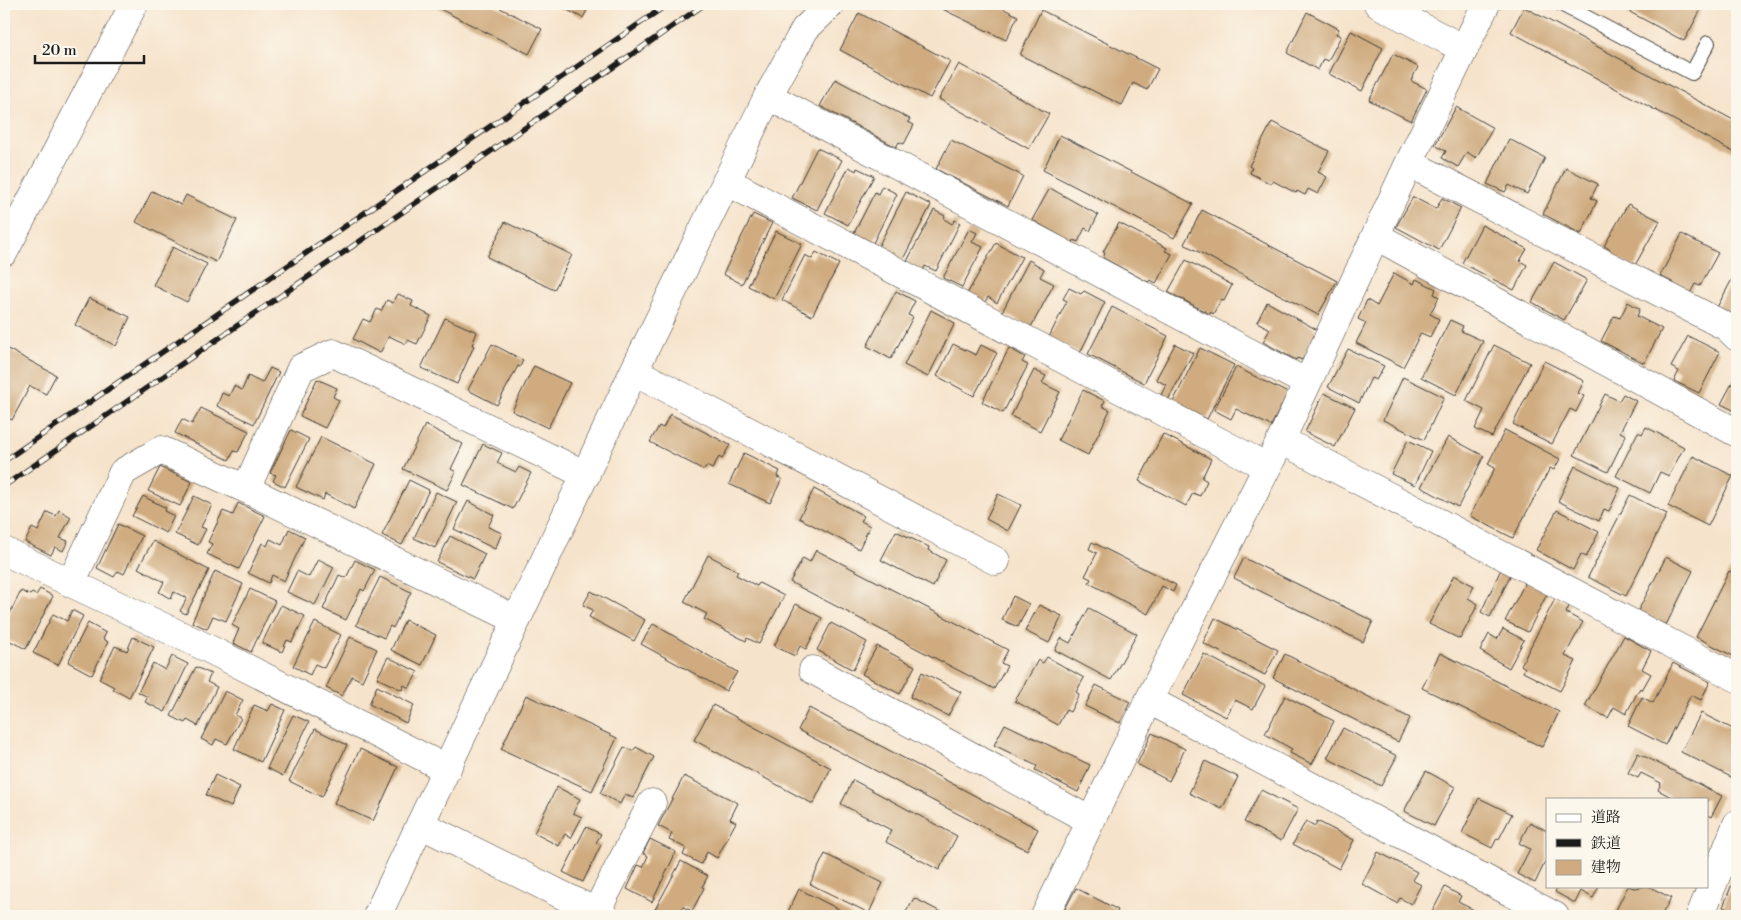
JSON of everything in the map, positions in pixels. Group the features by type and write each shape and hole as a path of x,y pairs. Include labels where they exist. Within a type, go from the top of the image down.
{"street":[{"path":"4,252 134,4"},
{"path":"377,916 634,371 768,96 805,29 831,4"},
{"path":"1378,4 1464,49"},
{"path":"1045,916 1150,700 1281,440 1409,163 1486,4"},
{"path":"768,96 1307,383"},
{"path":"1409,163 1727,327 1737,337"},
{"path":"726,181 1266,467"},
{"path":"1376,236 1737,433"},
{"path":"246,489 302,368 333,353 586,475"},
{"path":"634,371 996,561"},
{"path":"1281,440 1737,678"},
{"path":"72,584 123,472 161,450 517,620"},
{"path":"4,551 203,646 447,769"},
{"path":"813,670 1091,821"},
{"path":"1150,700 1556,916"},
{"path":"420,824 600,914 652,803"},
{"path":"1700,916 1730,863 1737,824"}],"lane":[{"path":"1560,4 1692,73 1708,43"}],"building":[{"path":"430,4 492,4 542,29 529,54"},
{"path":"555,4 590,4 583,18"},
{"path":"932,4 994,4 1018,16 1006,40"},
{"path":"1615,4 1704,4 1684,41"},
{"path":"1524,7 1737,122 1737,154 1511,32"},
{"path":"1041,10 1158,69 1147,90 1133,83 1122,105 1020,55"},
{"path":"1307,12 1339,29 1336,34 1341,36 1328,61 1323,59 1318,70 1287,53"},
{"path":"859,13 950,61 930,98 840,50"},
{"path":"1351,31 1383,48 1362,91 1329,74"},
{"path":"1393,54 1418,67 1411,81 1427,89 1411,121 1369,100"},
{"path":"959,64 1049,114 1029,149 939,99"},
{"path":"835,79 910,119 908,122 914,125 904,144 899,142 896,147 820,106"},
{"path":"1456,107 1493,128 1476,158 1467,152 1458,167 1442,158 1446,151 1435,145"},
{"path":"1272,122 1329,151 1318,172 1327,177 1318,194 1308,189 1305,195 1297,191 1296,193 1273,181 1271,184 1250,173 1252,168 1249,166"},
{"path":"1060,135 1193,204 1174,238 1043,170"},
{"path":"1509,139 1545,158 1527,194 1509,185 1505,192 1487,184"},
{"path":"951,140 1023,176 1008,206 936,169"},
{"path":"817,148 842,160 817,210 792,198"},
{"path":"849,167 856,171 857,168 874,176 848,225 825,213"},
{"path":"1566,168 1598,184 1591,198 1597,201 1581,234 1543,214"},
{"path":"882,186 897,194 873,243 854,233 875,192 878,194"},
{"path":"1050,188 1098,215 1090,231 1085,228 1078,242 1074,240 1073,243 1032,220"},
{"path":"152,191 181,205 186,195 237,220 216,262 136,222"},
{"path":"906,192 931,205 901,263 876,251"},
{"path":"1413,197 1436,209 1442,198 1461,208 1439,250 1396,227"},
{"path":"1628,204 1660,221 1634,267 1608,253 1610,249 1604,246"},
{"path":"934,210 945,216 944,219 952,224 955,220 960,223 936,271 925,266 923,271 906,263"},
{"path":"1202,210 1337,281 1318,315 1184,244"},
{"path":"753,214 772,223 742,284 723,274"},
{"path":"505,222 572,255 554,290 487,257"},
{"path":"1119,223 1167,248 1165,251 1172,254 1156,283 1150,280 1148,282 1103,258 1105,253 1103,252"},
{"path":"1482,225 1527,249 1520,261 1527,265 1514,290 1462,263"},
{"path":"969,229 977,233 972,242 983,247 962,287 943,278"},
{"path":"776,231 802,244 774,299 748,286"},
{"path":"1682,234 1718,253 1700,286 1695,284 1688,297 1672,288 1674,283 1660,276"},
{"path":"996,243 1022,257 997,303 988,297 984,303 967,294"},
{"path":"173,247 207,264 187,302 153,285"},
{"path":"816,252 839,264 812,316 782,300 805,255 812,259"},
{"path":"1029,260 1044,269 1040,277 1054,284 1031,327 1002,312"},
{"path":"1186,260 1232,285 1224,301 1221,300 1213,314 1168,292"},
{"path":"1554,262 1587,280 1564,320 1532,302"},
{"path":"1737,270 1737,322 1715,311"},
{"path":"1394,273 1414,284 1416,279 1436,289 1434,294 1439,297 1430,314 1439,319 1430,337 1421,333 1403,367 1356,343 1366,323 1358,319 1367,300 1377,306"},
{"path":"1069,288 1081,294 1084,291 1105,302 1080,353 1049,337 1067,301 1063,299"},
{"path":"896,291 915,301 908,315 913,317 891,359 867,346"},
{"path":"398,294 413,301 411,306 431,316 417,344 408,340 406,344 389,336 380,353 353,339 363,319 370,322 377,309 381,311 387,300 393,303"},
{"path":"89,298 130,317 116,346 75,325"},
{"path":"1267,302 1319,331 1302,360 1297,358 1296,360 1263,342 1270,329 1257,322"},
{"path":"1628,302 1640,309 1637,316 1662,329 1644,363 1601,341 1614,316 1620,318"},
{"path":"1112,307 1168,336 1144,383 1088,354"},
{"path":"931,310 955,323 928,377 904,365"},
{"path":"445,318 477,332 472,345 474,346 457,384 421,368"},
{"path":"1450,320 1463,326 1461,331 1483,341 1456,395 1421,377"},
{"path":"1688,336 1720,352 1699,393 1674,381 1679,371 1671,367"},
{"path":"492,344 523,360 497,405 468,390"},
{"path":"953,344 976,355 981,345 997,353 974,396 937,376"},
{"path":"1175,344 1193,353 1167,402 1160,397 1166,385 1156,379"},
{"path":"1494,345 1530,363 1492,437 1475,429 1484,410 1466,401"},
{"path":"4,347 56,375 46,394 30,386 12,420 4,416"},
{"path":"1009,348 1025,357 1022,362 1028,365 1003,413 982,402"},
{"path":"1200,348 1234,365 1207,419 1173,402"},
{"path":"1348,349 1384,366 1376,380 1371,378 1359,403 1328,387"},
{"path":"1544,361 1584,381 1578,393 1584,396 1576,412 1570,409 1552,444 1513,424"},
{"path":"534,366 570,383 548,428 512,411"},
{"path":"1236,367 1288,393 1271,426 1236,409 1231,419 1214,410"},
{"path":"270,368 279,372 254,424 217,406 222,393 229,396 234,386 242,390 248,376 262,383"},
{"path":"1034,370 1046,376 1042,383 1060,392 1040,431 1011,416"},
{"path":"1737,374 1737,412 1721,404"},
{"path":"1403,377 1444,397 1424,440 1383,420"},
{"path":"317,379 337,388 333,397 339,400 325,428 300,416"},
{"path":"1083,390 1105,401 1102,406 1110,410 1088,455 1058,440"},
{"path":"1324,393 1355,408 1335,447 1305,432"},
{"path":"1605,394 1619,401 1623,394 1636,401 1620,432 1626,435 1608,472 1574,455"},
{"path":"201,408 249,431 238,452 234,451 229,460 175,433 182,419 192,424"},
{"path":"670,414 730,445 722,459 719,457 712,469 707,466 704,470 650,442 659,426 663,428"},
{"path":"425,425 463,444 451,469 456,472 447,490 403,469"},
{"path":"1646,427 1684,447 1669,476 1660,472 1650,493 1616,476 1638,432 1642,434"},
{"path":"291,430 309,439 285,487 273,481 276,475 270,473"},
{"path":"1505,430 1560,459 1554,470 1550,468 1513,538 1470,516 1495,468 1488,464"},
{"path":"1163,434 1211,459 1202,478 1207,481 1200,496 1193,493 1186,506 1139,481"},
{"path":"321,437 376,464 354,509 325,494 323,500 296,487"},
{"path":"1448,437 1484,456 1458,507 1421,487"},
{"path":"1408,440 1431,451 1415,485 1391,474"},
{"path":"483,444 502,453 497,463 516,472 519,467 531,473 513,509 463,485"},
{"path":"744,453 780,471 777,477 782,479 770,503 729,484"},
{"path":"1693,456 1733,476 1708,526 1668,506"},
{"path":"1575,466 1620,488 1609,511 1604,509 1599,521 1558,501"},
{"path":"160,467 192,482 180,506 148,491"},
{"path":"409,480 429,490 402,545 382,535"},
{"path":"814,489 864,516 861,521 870,526 859,549 799,518"},
{"path":"436,492 457,502 435,548 414,538"},
{"path":"998,494 1021,505 1008,531 986,519"},
{"path":"1630,495 1667,514 1626,596 1588,577"},
{"path":"143,496 166,508 164,511 174,516 166,533 132,516"},
{"path":"194,496 212,505 201,527 206,529 198,545 175,534"},
{"path":"468,501 494,515 488,527 502,533 495,549 454,529"},
{"path":"238,503 265,516 239,569 207,554 212,544 208,542 223,511 233,515"},
{"path":"59,510 71,517 60,538 68,541 63,551 55,547 51,555 25,542 32,528 38,531 47,512 56,516"},
{"path":"1557,510 1599,532 1586,557 1581,554 1573,570 1536,550"},
{"path":"118,524 142,536 124,574 118,571 114,577 97,568"},
{"path":"289,529 305,537 284,581 272,575 269,583 248,573 262,543 267,546 270,539 282,545"},
{"path":"896,531 929,547 928,550 946,560 933,587 881,560"},
{"path":"450,536 485,554 473,579 437,562"},
{"path":"153,541 209,570 186,614 180,611 187,598 174,592 171,599 159,592 164,582 138,568"},
{"path":"1092,542 1176,585 1173,592 1162,586 1148,614 1089,583 1091,579 1085,576 1097,553 1089,549"},
{"path":"816,550 1008,650 1001,663 1007,666 994,689 790,582 803,558 810,562"},
{"path":"708,555 738,571 736,575 757,586 759,583 784,596 759,644 747,638 746,641 704,619 707,614 684,602"},
{"path":"1666,557 1693,571 1666,625 1638,611"},
{"path":"1244,558 1373,621 1363,642 1234,578"},
{"path":"318,559 334,567 315,605 287,592 297,571 309,577"},
{"path":"355,560 375,570 364,591 361,589 346,620 323,609 339,575 346,578"},
{"path":"1737,564 1737,658 1696,637 1729,571 1733,573"},
{"path":"1502,567 1512,572 1490,617 1481,612"},
{"path":"215,571 243,584 226,621 213,616 207,629 192,622"},
{"path":"1454,575 1474,586 1468,598 1478,604 1460,639 1429,624"},
{"path":"380,577 411,592 393,628 390,626 384,638 356,625"},
{"path":"1526,581 1548,592 1528,632 1505,621"},
{"path":"40,589 53,596 26,649 4,638 4,625 21,591 30,595 32,593 36,595"},
{"path":"250,589 275,601 251,652 233,643 239,629 232,625"},
{"path":"591,591 645,620 634,641 589,617 593,610 583,605"},
{"path":"1013,596 1029,604 1018,627 1002,620"},
{"path":"1556,597 1570,604 1566,613 1583,622 1565,656 1576,661 1560,691 1523,672 1525,668 1521,665"},
{"path":"796,604 822,618 806,649 800,646 795,656 774,646"},
{"path":"281,605 305,616 292,642 287,640 282,652 262,643"},
{"path":"1039,605 1062,616 1049,643 1025,631"},
{"path":"1089,608 1137,634 1111,680 1055,650 1061,638 1070,643"},
{"path":"72,610 83,616 58,665 33,653 53,614 67,621"},
{"path":"1215,618 1278,650 1265,675 1203,643"},
{"path":"405,620 436,635 422,665 391,650"},
{"path":"315,622 341,635 324,668 315,664 310,675 293,666"},
{"path":"88,623 106,633 103,639 108,642 92,675 68,662"},
{"path":"831,623 867,642 853,670 817,650"},
{"path":"653,624 737,672 726,691 641,644"},
{"path":"1503,629 1524,640 1509,668 1480,651 1489,634 1497,639"},
{"path":"1624,636 1651,651 1642,669 1651,674 1642,690 1640,688 1626,714 1614,707 1608,718 1585,706"},
{"path":"133,637 154,647 129,698 99,679 115,646 127,651"},
{"path":"350,637 377,649 362,681 352,676 342,696 326,688"},
{"path":"877,646 915,666 900,694 862,674"},
{"path":"1440,653 1559,712 1542,747 1422,688"},
{"path":"1204,654 1265,686 1253,709 1235,700 1226,717 1183,695"},
{"path":"1285,654 1410,718 1398,742 1273,678"},
{"path":"172,656 188,664 165,712 145,702 148,697 138,692 153,663 165,670"},
{"path":"388,657 418,672 409,688 404,685 402,690 377,678"},
{"path":"1047,657 1084,678 1076,692 1079,694 1070,712 1066,710 1058,725 1015,701 1038,660 1043,663"},
{"path":"1673,663 1710,682 1701,700 1691,695 1665,745 1628,726 1642,697 1653,703"},
{"path":"196,667 211,674 207,682 217,687 198,726 187,720 185,723 171,716"},
{"path":"922,672 961,692 948,716 910,697"},
{"path":"1096,685 1130,702 1120,723 1085,706"},
{"path":"377,686 414,705 406,723 369,704"},
{"path":"225,691 243,700 235,715 241,718 227,744 216,739 213,745 201,739"},
{"path":"526,695 617,738 592,791 501,749"},
{"path":"1285,696 1334,721 1312,764 1290,753 1292,749 1265,734"},
{"path":"272,704 285,710 261,762 234,749 254,705 268,711"},
{"path":"713,705 831,768 813,804 694,740"},
{"path":"809,708 1038,829 1027,850 798,730"},
{"path":"1701,713 1737,731 1737,769 1733,778 1681,752"},
{"path":"293,715 309,722 283,776 267,768"},
{"path":"1005,724 1090,765 1078,792 1035,770 1037,766 994,745"},
{"path":"1343,728 1397,756 1381,786 1327,758"},
{"path":"315,729 347,745 322,797 289,781"},
{"path":"1152,733 1185,749 1169,781 1137,764"},
{"path":"624,747 633,751 636,747 654,757 633,798 625,794 620,804 600,793"},
{"path":"360,749 398,767 373,821 334,803"},
{"path":"1638,753 1722,796 1711,817 1708,816 1708,798 1673,798 1658,790 1661,783 1641,773 1638,778 1628,773"},
{"path":"1205,761 1238,777 1222,809 1189,793"},
{"path":"1426,771 1455,787 1434,826 1404,811"},
{"path":"215,775 240,787 231,807 206,795"},
{"path":"684,776 738,803 730,819 736,822 717,858 707,852 701,864 683,855 686,848 669,840 672,833 658,826"},
{"path":"853,780 957,836 939,870 886,842 891,830 841,804"},
{"path":"557,787 580,799 573,813 582,817 571,838 565,834 559,846 534,833"},
{"path":"1261,790 1298,809 1281,841 1244,822"},
{"path":"1479,798 1512,814 1492,848 1462,833"},
{"path":"1306,821 1315,826 1317,821 1354,840 1339,869 1293,844"},
{"path":"1530,822 1546,830 1546,860 1535,883 1517,874 1530,849 1519,843"},
{"path":"586,827 601,834 596,843 601,845 583,882 563,872"},
{"path":"650,839 676,852 652,902 627,889 638,865 643,867 648,856 643,853"},
{"path":"1378,852 1417,872 1412,880 1421,885 1411,904 1400,898 1397,903 1362,884"},
{"path":"825,854 883,883 869,913 810,884"},
{"path":"681,861 708,876 692,911 683,907 677,916 652,915"},
{"path":"1732,884 1737,885 1737,913 1723,907"},
{"path":"1445,887 1461,896 1458,902 1476,911 1474,916 1430,916"},
{"path":"1076,888 1118,910 1115,916 1069,916 1063,913"},
{"path":"1557,888 1598,888 1593,898 1581,891 1575,903 1555,892"},
{"path":"1627,888 1652,888 1671,898 1661,916 1613,916"},
{"path":"799,889 852,916 786,916"},
{"path":"914,898 943,913 941,916 914,916 906,912"}],"railway":[{"path":"4,461 668,4"},
{"path":"4,486 705,4"}]}
